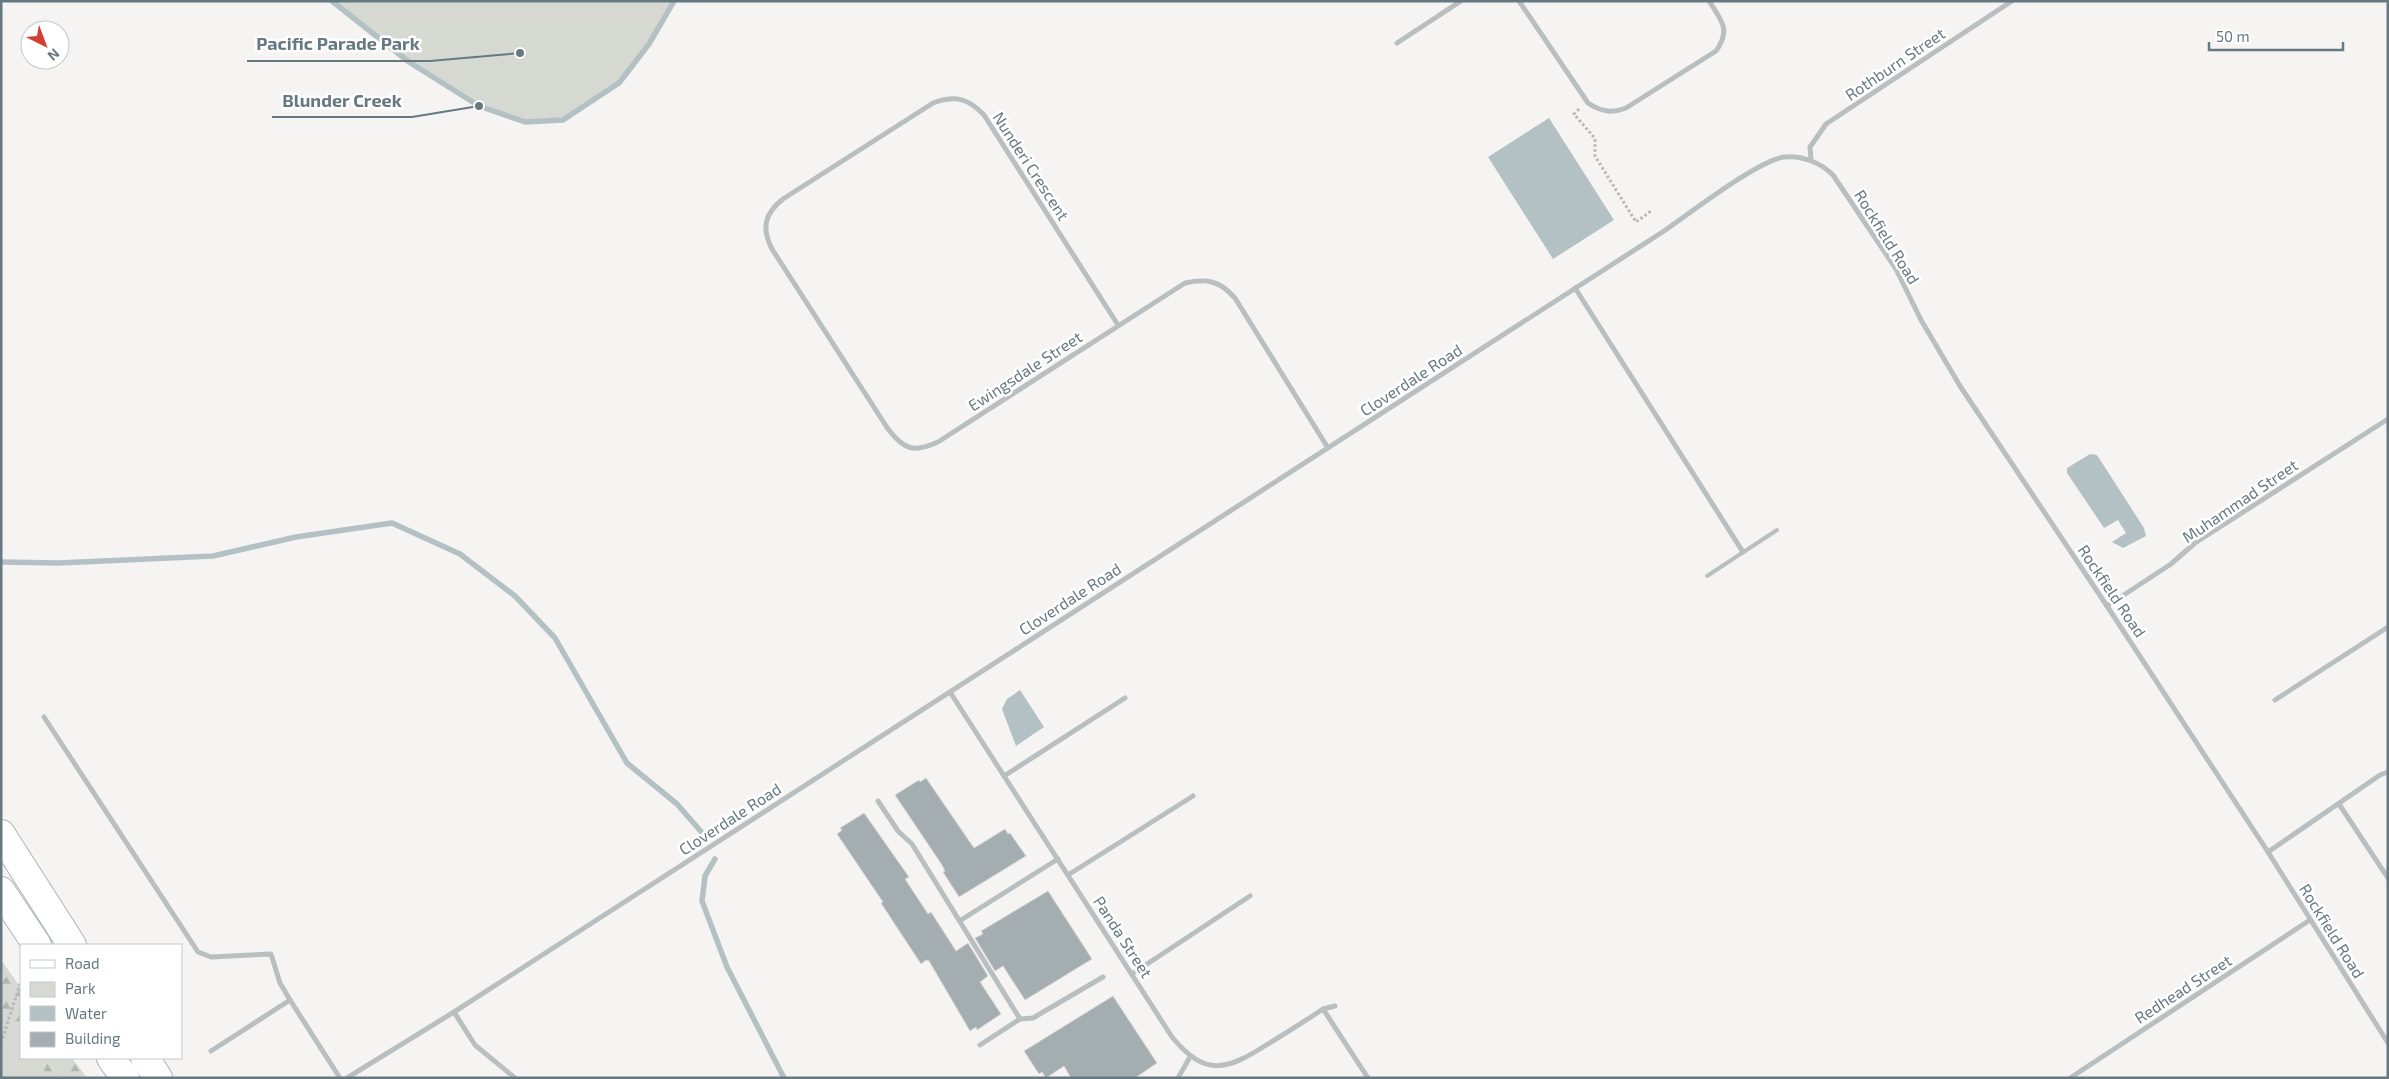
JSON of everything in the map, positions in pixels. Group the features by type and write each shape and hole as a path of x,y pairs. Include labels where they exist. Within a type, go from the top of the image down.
{"main road":[{"path":"1,834 71,944"},
{"path":"1,891 36,944"},
{"path":"112,1059 124,1078"},
{"path":"146,1059 158,1078"}],"street":[{"path":"1397,43 1461,1"},
{"path":"1519,1 1588,103 1602,111 1619,111 1626,108 1716,51 1724,39 1724,29 1719,16 1709,1"},
{"name":"Rothburn Street","path":"1811,160 1810,147 1826,124 2012,1"},
{"name":"Nunderi Crescent","path":"766,220 770,210 783,199 933,104 945,99 963,99 971,102 984,115 1118,325"},
{"name":"Cloverdale Road","path":"347,1078 454,1012 950,692 1575,288 1757,168 1785,157 1811,160"},
{"name":"Rockfield Road","path":"1811,160 1824,166 1838,183 1896,269 1921,320 1960,386 2108,606 2268,852 2388,1043"},
{"name":"Ewingsdale Street","path":"766,220 766,236 772,249 888,429 896,439 909,447 917,449 938,442 1185,283 1208,280 1226,288 1235,298 1328,448"},
{"path":"1575,288 1743,552"},
{"name":"Muhammad Street","path":"2108,606 2171,564 2195,543 2388,419"},
{"path":"2275,700 2388,627"},
{"name":"Panda Street","path":"950,692 1172,1037 1190,1057 1216,1067 1231,1065 1249,1057 1323,1009 1335,1006"},
{"path":"1004,776 1124,698"},
{"path":"44,717 198,952 211,957 271,954 280,983 340,1078"},
{"path":"2268,852 2380,775 2388,772"},
{"path":"1068,876 1193,796"},
{"path":"878,801 898,830 912,844 961,920 1020,1019"},
{"path":"2339,804 2388,878"},
{"path":"961,920 1058,859"},
{"path":"1132,974 1250,896"},
{"name":"Redhead Street","path":"2070,1078 2310,920"},
{"path":"980,1045 1020,1019 1033,1018 1103,977"},
{"path":"212,1051 290,1000"},
{"path":"1323,1009 1368,1078"},
{"path":"454,1012 475,1045 516,1078"},
{"path":"1178,1078 1190,1057"}],"lane":[{"path":"1707,576 1777,530"}],"path":[{"path":"1588,103 1574,114 1594,140 1595,156 1636,222 1651,211"},
{"path":"1,1043 20,984"}],"green space":[{"path":"332,1 674,1 649,44 619,83 563,120 525,122 479,106 409,62"},
{"path":"1,960 20,987 20,1059 73,1059 87,1078 1,1078"},
{"path":"1,1006 20,1036 20,1059 35,1059 50,1078 1,1078"}],"water":[{"path":"1549,118 1614,220 1553,259 1488,157"},
{"path":"2090,454 2097,455 2144,528 2146,536 2123,548 2112,542 2126,533 2118,520 2104,528 2067,473 2067,468"},
{"path":"1020,690 1044,727 1016,746 1002,709 1007,699"}],"building":[{"path":"926,778 974,848 1005,829 1026,856 959,897 943,872 945,871 942,865 895,795 919,780 920,782"},
{"path":"864,813 909,877 905,879 928,914 931,912 956,951 968,943 988,976 980,982 1001,1014 977,1030 976,1027 970,1031 929,961 926,960 921,964 881,903 883,902 837,834 842,830 840,828"},
{"path":"1048,891 1092,959 1025,1000 1003,966 995,971 975,938 983,934 981,931"},
{"path":"1113,996 1157,1063 1135,1078 1071,1078 1064,1066 1046,1078 1042,1072 1039,1074 1024,1051"}],"waterway":[{"path":"332,1 409,62 479,106 525,122 563,120 619,83 649,44 674,1"},
{"path":"1,562 59,563 213,556 296,537 392,523 460,554 515,596 555,638 627,763 677,804 704,835"},
{"path":"715,859 705,876 702,901 727,967 784,1078"}],"place":[{"name":"Pacific Parade Park","path":"520,53"},
{"name":"Blunder Creek","path":"479,106"}]}
